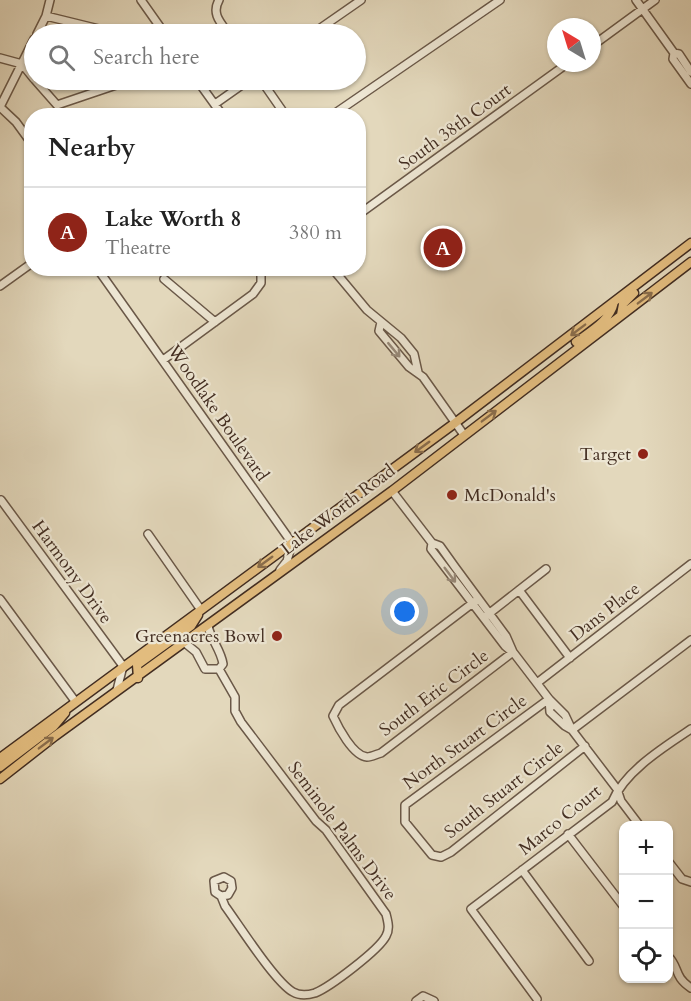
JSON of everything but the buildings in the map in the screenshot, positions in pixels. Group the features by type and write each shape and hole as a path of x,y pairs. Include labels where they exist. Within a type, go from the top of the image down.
{"main road":[{"name":"Lake Worth Road","path":"0,758 455,423 691,243"},
{"path":"621,315 623,304 628,298 666,269 673,257"},
{"name":"Lake Worth Road","path":"0,779 393,491 691,262"},
{"path":"551,369 562,353 608,317 614,302"},
{"path":"138,678 137,665 191,626 201,610"},
{"path":"0,767 54,726 75,701"}],"street":[{"path":"42,24 50,0"},
{"path":"141,0 158,24"},
{"path":"219,0 216,5 216,15 222,24"},
{"path":"326,24 361,0"},
{"path":"343,108 500,0"},
{"path":"636,0 674,53 679,54 691,72"},
{"path":"601,39 655,0"},
{"path":"46,16 79,24"},
{"path":"674,53 673,58 691,84"},
{"path":"0,58 24,66"},
{"path":"24,60 0,107 24,133"},
{"name":"South 38th Court","path":"366,209 556,72"},
{"path":"44,90 57,105 101,90"},
{"path":"205,90 218,108"},
{"path":"215,104 235,90"},
{"path":"268,90 280,108"},
{"path":"0,286 24,269"},
{"name":"Woodlake Boulevard","path":"103,276 292,543"},
{"path":"163,360 256,291 262,276"},
{"path":"339,276 367,310 401,338 414,354 418,372 464,435"},
{"path":"164,279 215,322"},
{"path":"381,322 379,331 409,367 418,372"},
{"path":"393,491 432,543 440,546 476,602 506,636 513,652 549,699 550,712 572,730 585,746 617,789 621,801 637,821"},
{"name":"Harmony Drive","path":"1,500 123,666"},
{"path":"148,534 201,610"},
{"path":"275,578 287,561 292,543"},
{"name":"Dans Place","path":"537,683 691,564"},
{"path":"486,616 546,569"},
{"path":"519,590 570,658"},
{"path":"0,599 75,701"},
{"name":"South Eric Circle","path":"476,602 339,705 333,716 357,754 367,757 381,753 513,652"},
{"name":"Seminole Palms Drive","path":"208,626 211,638 222,656 223,664 219,669"},
{"path":"572,730 691,640"},
{"name":"Seminole Palms Drive","path":"185,643 196,652 205,669 219,669"},
{"path":"115,695 123,666"},
{"name":"Seminole Palms Drive","path":"219,669 236,697 235,711 241,723 316,821 326,830 386,914 389,925 387,935 378,948 363,961 316,993 303,996 293,992 280,981 225,906 221,896"},
{"name":"North Stuart Circle","path":"441,857 432,855 405,822 405,805 549,699"},
{"name":"Marco Court","path":"537,999 471,909 612,802 617,789 655,753 691,729"},
{"name":"South Stuart Circle","path":"441,857 451,852 585,746"},
{"path":"568,834 619,900"},
{"path":"673,867 682,879 691,882"},
{"path":"522,870 589,961"},
{"path":"673,962 680,980 691,988"},
{"path":"416,1001 423,996 434,1001"}],"place":[{"name":"Lake Worth 8","path":"443,248"},
{"name":"Target","path":"643,454"},
{"name":"McDonald's","path":"452,495"},
{"name":"Greenacres Bowl","path":"277,636"}]}
